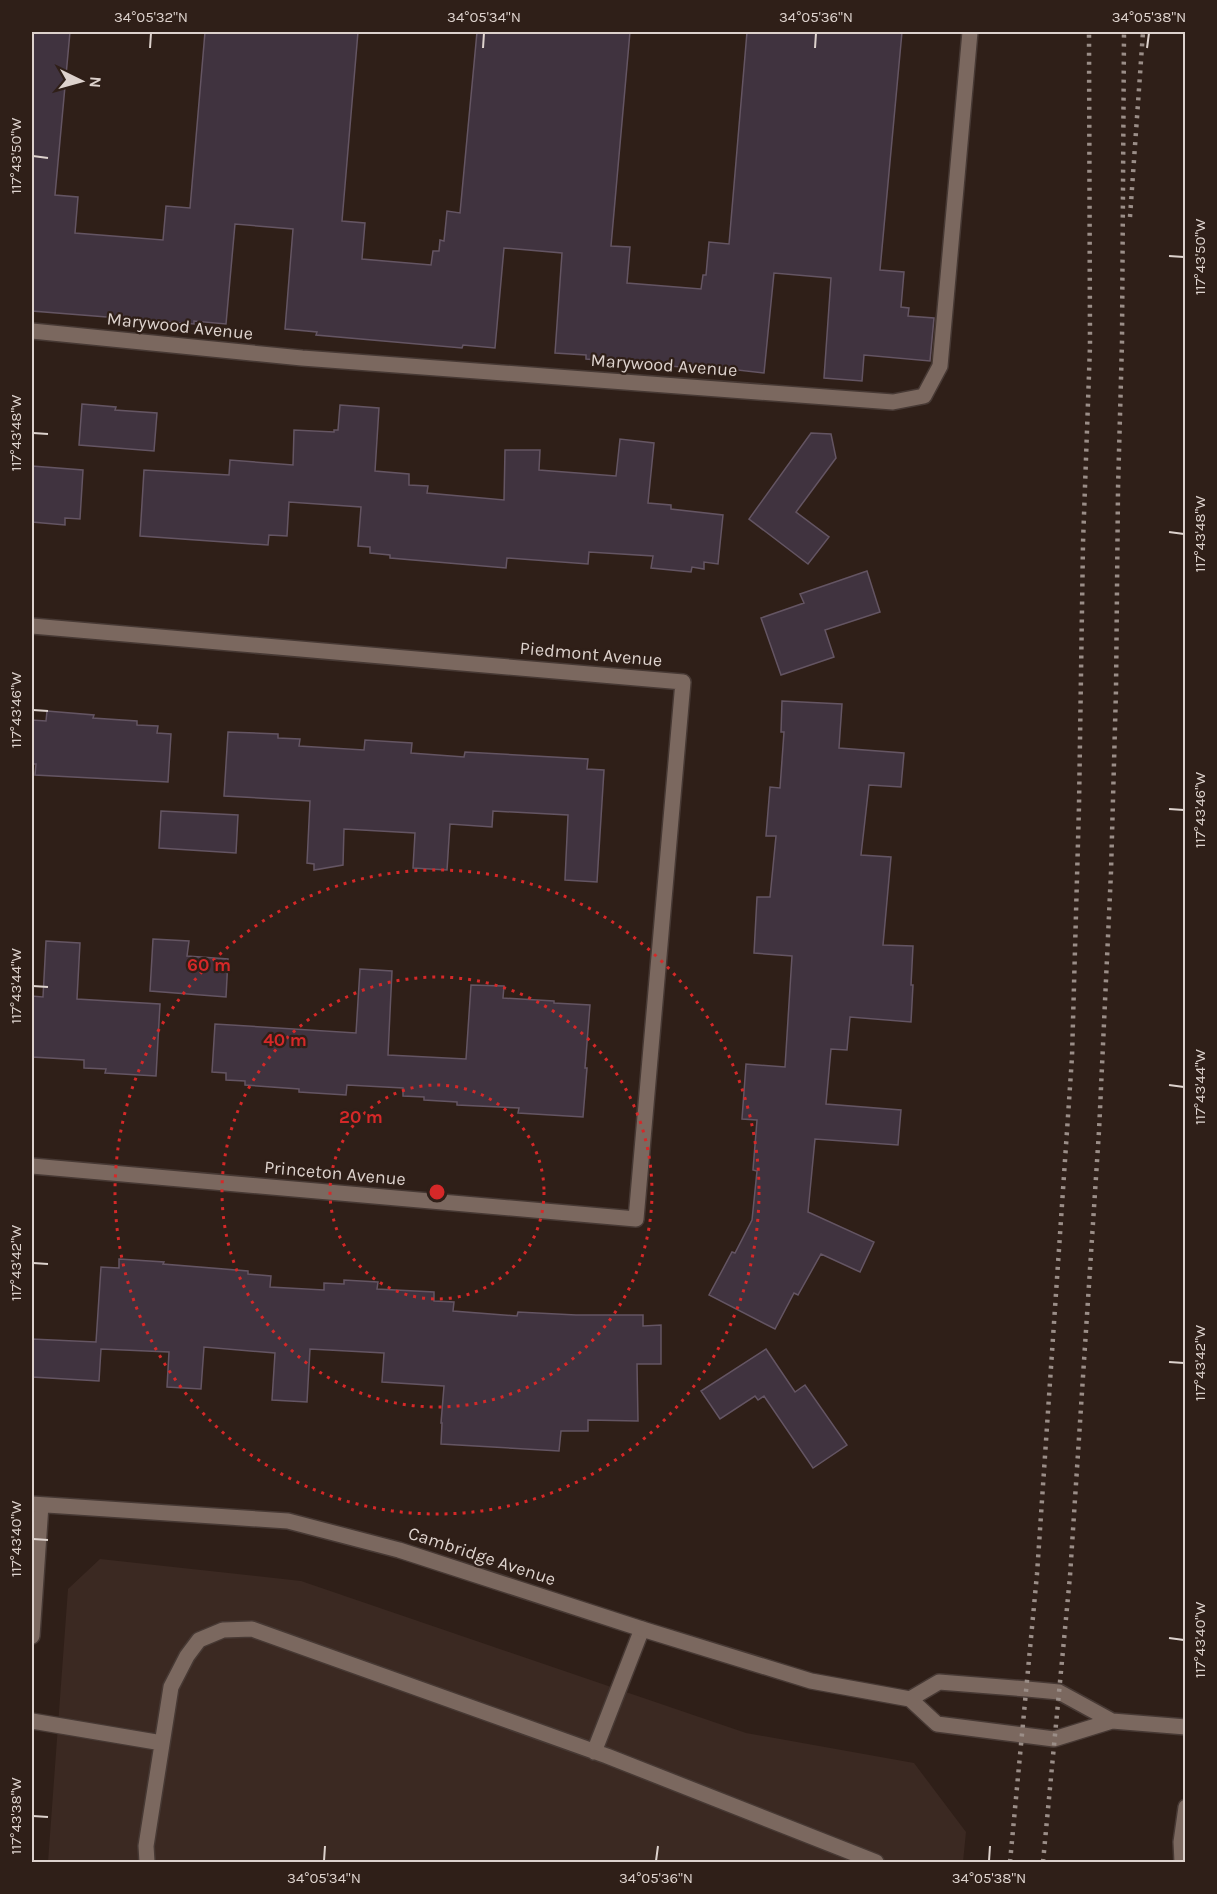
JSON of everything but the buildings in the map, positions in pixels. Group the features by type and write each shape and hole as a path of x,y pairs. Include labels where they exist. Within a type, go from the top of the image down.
{"street":[{"name":"Marywood Avenue","path":"32,331 302,358 893,402 924,396 940,366 970,32"},
{"name":"Piedmont Avenue","path":"32,626 683,682 636,1219"},
{"name":"Princeton Avenue","path":"32,1166 636,1219"},
{"name":"Cambridge Avenue","path":"36,1505 288,1521 399,1550 811,1681 910,1699"},
{"path":"32,1636 36,1505"},
{"path":"147,1863 146,1846 171,1687 187,1656 199,1640 223,1630 252,1629 594,1752 876,1863"},
{"path":"594,1752 642,1629"},
{"path":"1112,1721 1059,1692 939,1682 910,1699 937,1724 1054,1739 1112,1721 1185,1727"},
{"path":"32,1721 162,1743"},
{"path":"1182,1863 1181,1842 1185,1807"}],"shaded area":[{"path":"100,1559 301,1581 746,1733 914,1763 966,1832 963,1862 48,1862 68,1589"}],"railway":[{"path":"1010,1862 1037,1574 1072,1057 1083,543 1090,346 1089,32"},
{"path":"1043,1862 1070,1576 1099,1131 1111,872 1122,342 1124,32"},
{"path":"1130,217 1143,32"}]}
